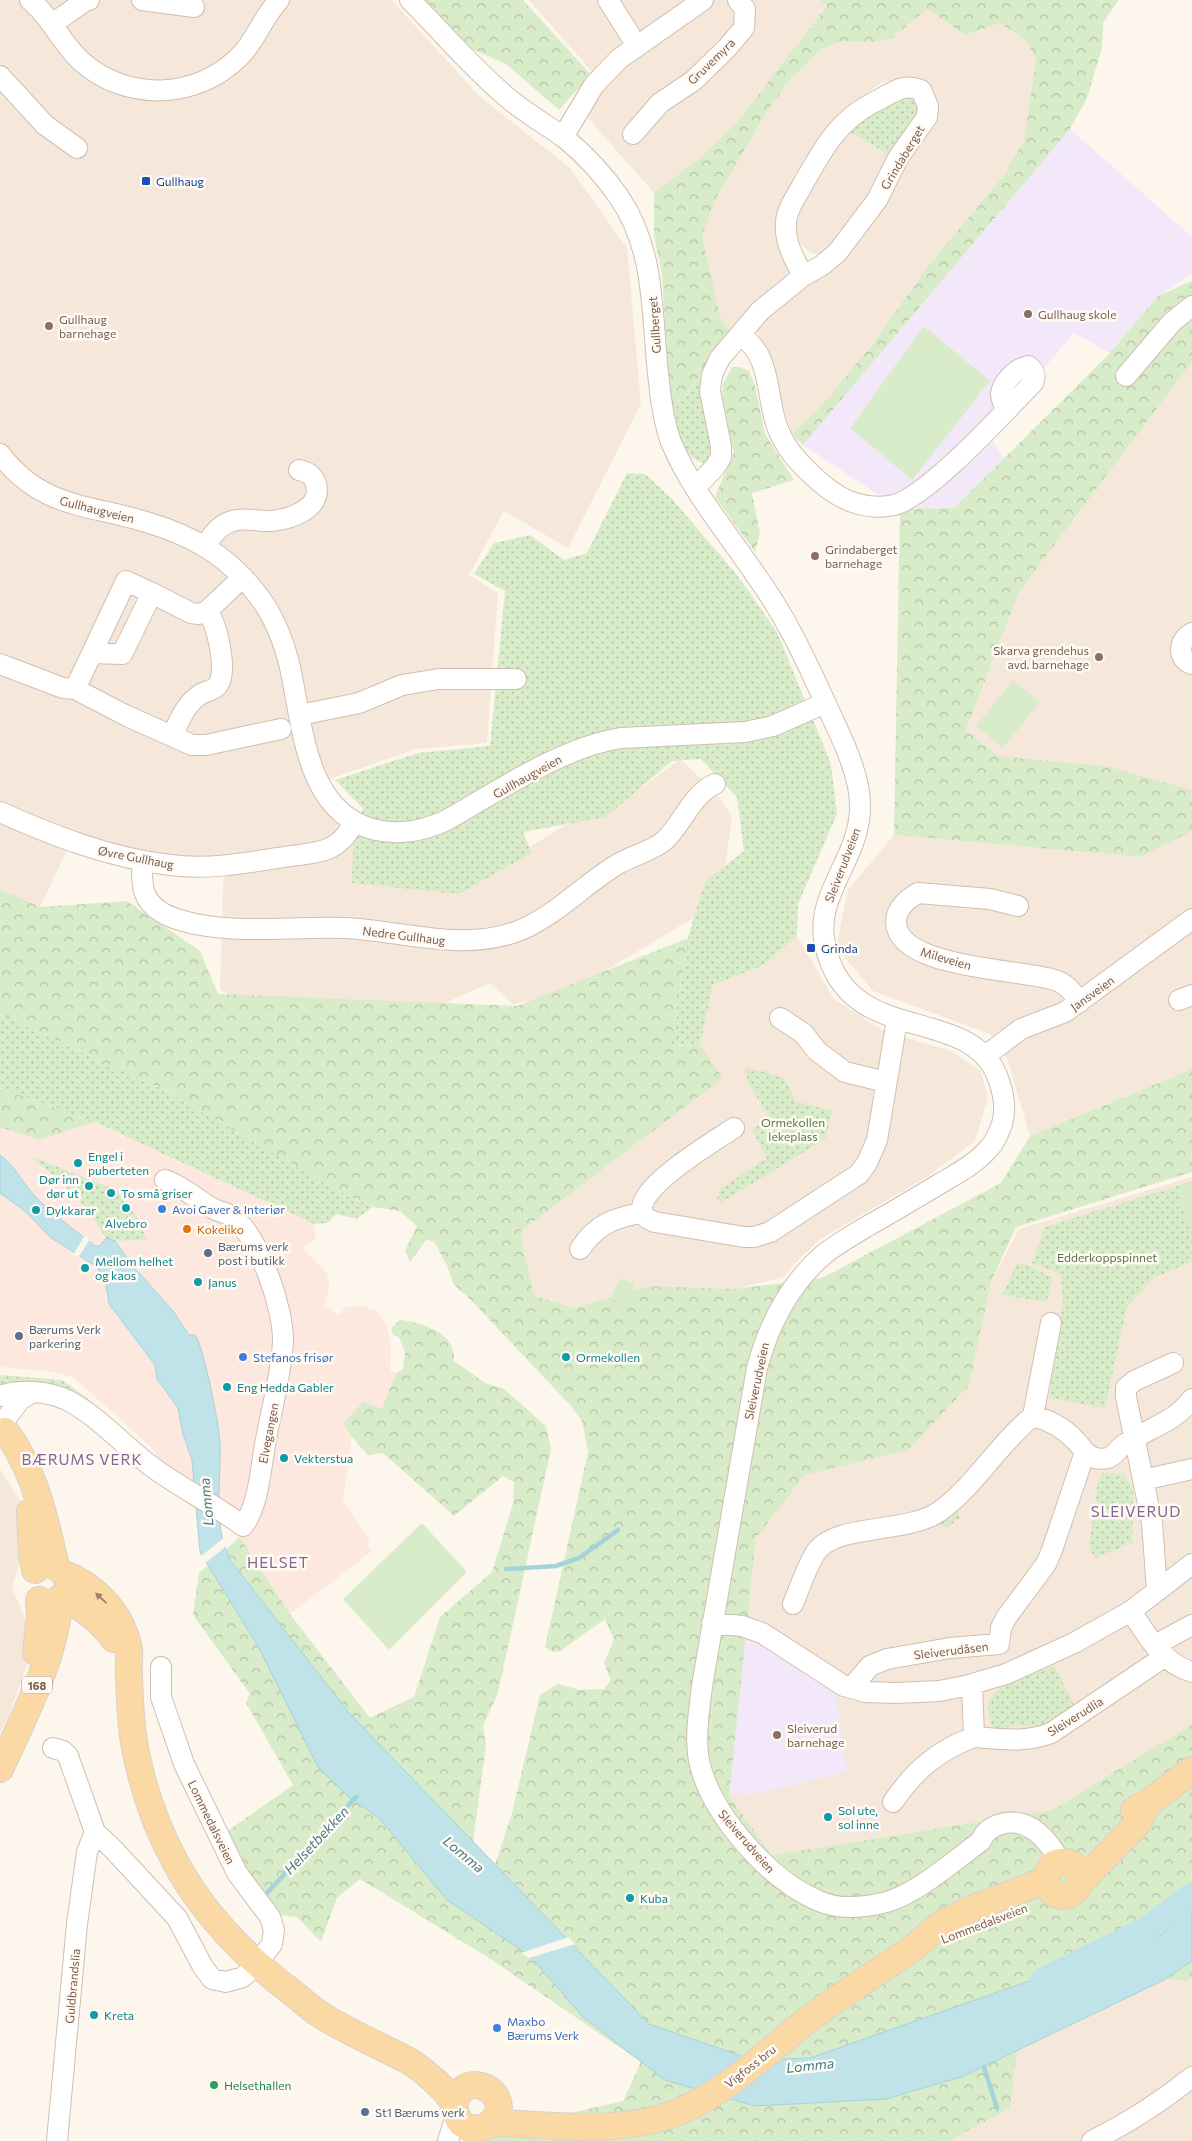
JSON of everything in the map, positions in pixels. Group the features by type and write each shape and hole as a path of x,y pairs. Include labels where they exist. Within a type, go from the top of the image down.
{"main road":[{"name":"168","path":"0,1769 25,1716 46,1661 58,1620 43,1513 14,1442 2,1425"},
{"path":"53,1584 77,1578 110,1606 117,1618 129,1651 128,1674 132,1731 138,1762 163,1836 178,1866 204,1906 256,1965 319,2014 412,2062 434,2081 468,2123 545,2127 583,2126"},
{"name":"168","path":"0,1750 32,1673 40,1618 53,1584"},
{"name":"Lommedalsveien","path":"809,2020 912,1949 939,1926 968,1912 1060,1875 1101,1843 1136,1808 1148,1803 1192,1770"},
{"path":"293,1993 360,2022 444,2069 530,2111 583,2126"},
{"name":"Vigfoss bru","path":"583,2126 644,2122 670,2116 689,2108 721,2089 809,2020"},
{"path":"466,2087 485,2090 498,2110 495,2119 468,2123 460,2092 466,2087"}],"street":[{"path":"30,0 52,24 81,62 108,79 133,88 167,92 194,86 213,78 227,68 249,46 278,0"},
{"path":"52,24 84,1 89,0"},
{"path":"142,0 194,7"},
{"name":"Gullberget","path":"410,0 492,84 513,102 564,137 604,176 621,199 638,230 651,285 657,371 667,428 680,463 695,488 781,612 806,658 825,703"},
{"path":"608,0 637,46"},
{"path":"564,137 594,86 619,59 703,0"},
{"name":"Gruvemyra","path":"632,134 660,103 693,81 726,49 744,28 745,9 738,0"},
{"path":"0,76 45,125 77,148"},
{"name":"Grindaberget","path":"695,488 715,467 721,457 721,446 711,404 712,375 720,358 760,311 836,253 877,200 898,158 926,117 928,106 921,90 912,87 899,88 860,110 847,121 824,149 790,208 786,219 785,234 789,248 804,276"},
{"path":"1126,376 1172,322 1192,306"},
{"path":"740,335 750,342 760,357 767,373 774,419 789,451 827,488 840,497 862,506 895,504 914,495 959,457 1006,410"},
{"name":"Gullhaugveien","path":"0,454 19,477 35,488 55,498 145,521 206,545 243,577 274,619 289,662 310,758 317,780 327,797 340,812 354,822 385,832 402,833 425,830 445,822 562,756 583,747 621,738 729,734 758,730 773,726 825,703"},
{"path":"206,545 222,525 238,520 272,521 305,510 313,503 317,486 314,477 307,472 299,470"},
{"path":"75,689 126,580 191,613 200,614 207,611 243,577"},
{"path":"92,653 122,654 152,593"},
{"path":"172,736 182,715 193,701 201,694 217,687 223,670 215,624 207,611"},
{"path":"1192,632 1186,636 1181,646 1182,656 1192,664"},
{"path":"0,664 63,688 75,689 127,716 192,745 199,746 281,729"},
{"path":"300,715 360,703 402,685 439,679 516,679"},
{"name":"Sleiverudveien","path":"825,703 852,764 859,791 860,808 860,818 853,843 828,900 824,916 824,940 828,958 837,977 848,991 870,1008 898,1020 951,1035 967,1042 985,1056 997,1076 1004,1108 1002,1122 996,1139 988,1150 955,1174 824,1254 787,1296 765,1339 757,1368 712,1623 698,1718 700,1764 712,1799 722,1815 752,1850 777,1875 806,1895 820,1902 845,1907 885,1903 905,1894 981,1841 987,1831 1008,1822 1030,1827 1046,1839 1060,1875"},
{"name":"Nedre Gullhaug","path":"142,861 142,887 148,901 162,913 181,921 217,928 247,930 345,928 380,930 430,939 481,939 519,930 561,907 618,864 663,842 676,829 705,788 715,784"},
{"name":"Øvre Gullhaug","path":"0,812 74,843 142,861 171,866 215,866 319,851 334,847 342,841 354,822"},
{"name":"Mileveien","path":"1018,906 990,899 918,893 908,898 899,910 896,921 898,932 906,943 919,951 976,966 1037,975 1056,980 1068,986 1080,1002"},
{"name":"Jansveien","path":"985,1056 1021,1029 1065,1012 1192,919"},
{"path":"780,1018 803,1033 817,1051 845,1072 886,1082"},
{"path":"734,1128 652,1188 644,1197 641,1206 641,1212 648,1220 744,1237 754,1237 770,1232 846,1183 863,1169 873,1152 898,1020"},
{"name":"Elvegangen","path":"2,1425 20,1400 31,1394 47,1394 66,1400 82,1410 135,1454 190,1492 236,1520 248,1520 254,1502 276,1393 283,1342 281,1317 264,1265 249,1234 231,1216 214,1209 177,1184 165,1180"},
{"path":"580,1249 595,1230 605,1224 641,1212"},
{"path":"793,1604 817,1552 825,1544 836,1538 853,1533 899,1527 932,1517 962,1493 1033,1416 1052,1323"},
{"path":"1157,1590 1152,1523 1128,1414 1126,1388 1134,1381 1173,1363"},
{"path":"1033,1416 1045,1419 1055,1425 1093,1457 1105,1459 1114,1455 1124,1444 1171,1420 1192,1399"},
{"name":"Sleiverudåsen","path":"851,1688 870,1666 887,1659 950,1648 999,1644 1006,1618 1046,1564 1085,1452"},
{"path":"1143,1480 1192,1469"},
{"path":"712,1623 742,1626 762,1633 827,1676 851,1688 866,1692 895,1693 939,1691 1006,1674 1035,1662 1131,1611 1192,1564"},
{"path":"1131,1611 1160,1651 1172,1664 1192,1672"},
{"name":"Sleiverudlia","path":"974,1737 1012,1740 1036,1739 1051,1733 1192,1625"},
{"name":"Lommedalsveien","path":"161,1666 161,1697 184,1764 236,1873 270,1917 274,1930 272,1944 256,1965"},
{"path":"893,1802 908,1781 926,1763 956,1744 974,1737 972,1684"},
{"path":"53,1748 63,1751 68,1756 95,1832 177,1918 203,1967 212,1979 226,1982 243,1977 256,1965"},
{"name":"Guldbrandslia","path":"57,2141 77,1924 87,1852 95,1832"},
{"path":"1092,2141 1114,2130 1168,2096 1192,2077"},
{"path":"448,2141 468,2123"}],"shaded area":[{"name":"Gullhaug","path":"0,0 392,0 478,95 570,168 627,248 641,404 568,548 504,511 469,575 498,593 487,743 416,749 309,786 355,841 458,892 567,824 621,803 680,759 717,794 732,817 726,861 710,908 568,993 513,1004 490,983 438,1006 268,1012 220,990 224,858 144,856 74,836 40,907 0,889"},
{"path":"529,0 820,0 827,6 737,122 701,157 654,193 573,101 594,74"},
{"path":"927,9 965,35 1001,23 1026,41 1036,59 1024,140 1004,175 927,267 875,341 821,406 792,434 781,402 774,362 758,334 759,320 821,273 937,104 933,91 922,80 905,77 881,83 852,104 786,202 792,272 731,332 720,316 702,235 717,197 766,113 789,81 822,49 843,41 875,42 892,38"},
{"path":"845,129 892,157 868,198 826,254 811,253 797,241 793,222 795,208"},
{"name":"Gullhaug skole","path":"1070,129 1192,237 1192,274 1158,296 1110,353 1074,333 988,433 1004,459 954,508 900,509 803,445"},
{"path":"1192,362 1192,790 1107,766 997,756 966,730 1019,592"},
{"path":"1192,831 1192,1069 1030,1136 1008,1061 990,1034 873,991 836,947 848,890 894,835 1139,857"},
{"path":"797,936 834,999 884,1031 951,1051 981,1071 988,1098 975,1141 927,1177 822,1238 783,1277 735,1289 648,1286 574,1308 534,1296 520,1232 723,1078 700,1045 713,985 764,965"},
{"name":"BÆRUMS VERK","path":"95,1122 314,1224 316,1238 303,1249 326,1271 330,1286 324,1305 338,1315 346,1307 361,1306 377,1310 388,1329 391,1349 390,1370 396,1373 382,1409 343,1423 352,1437 343,1501 370,1540 366,1544 372,1551 290,1614 235,1529 157,1460 157,1456 151,1447 73,1377 55,1372 0,1367 0,1127 39,1140"},
{"name":"SLEIVERUD","path":"1192,1177 1192,1724 1052,1810 772,1855 729,1796 756,1538 805,1475 908,1450 969,1386 991,1282 1019,1229"},
{"path":"0,1469 23,1505 24,1549 12,1587 27,1623 31,1654 9,1715 0,1733"},
{"path":"730,1641 757,1641 789,1659 836,1695 847,1772 750,1795 721,1791"},
{"path":"1153,1977 1186,1981 1192,1977 1192,2141 948,2141 1010,2108 1017,2051"}],"green space":[{"path":"424,0 523,0 591,75 559,110 506,64 470,48"},
{"path":"820,0 1101,0 1102,6 1102,0 1119,0 1103,23 1102,48 1087,98 1070,129 803,445 792,434 821,406 875,341 927,267 1004,175 1024,140 1036,59 1026,41 1001,23 965,35 927,9 892,38 875,42 843,41 822,49 789,81 766,113 717,197 702,235 720,316 731,332 682,400 670,402 662,274 654,236 654,193 701,157 737,122 827,6"},
{"path":"913,91 923,110 892,157 845,129"},
{"path":"1192,281 1192,362 1019,592 966,730 998,756 1107,766 1192,790 1192,831 1140,857 894,835 900,509 954,508 1110,353 1158,296"},
{"path":"924,326 990,381 912,480 850,428"},
{"path":"732,367 741,367 749,371 755,386 765,434 794,480 752,493 760,533 755,552 715,497 734,452 722,402 723,384"},
{"path":"703,372 714,444 708,464 690,456 685,449 677,431 670,402 682,400"},
{"path":"627,473 645,474 672,499 737,575 777,632 831,764 837,814 798,904 797,936 764,965 713,985 700,1045 671,1046 688,938 704,883 744,851 737,797 701,759 672,761 606,817 523,832 532,853 459,894 352,883 353,848 363,808 335,780 418,753 490,746 505,591 474,574 494,543 530,535 564,560 587,553"},
{"path":"1013,680 1040,702 1003,748 976,726"},
{"path":"0,889 40,907 127,901 200,951 218,994 517,1006 688,938 671,1046 700,1045 723,1078 520,1232 534,1296 574,1308 648,1286 735,1289 822,1278 1001,1183 1030,1136 1192,1069 1192,1172 1016,1227 991,1282 969,1386 908,1450 805,1475 756,1538 729,1796 772,1855 1052,1810 1192,1724 1192,1977 1187,1981 1153,1977 1017,2051 1010,2108 948,2141 479,2141 500,2129 623,2101 641,2062 489,1958 360,1879 337,1898 321,1942 297,1917 273,1914 223,1834 293,1785 246,1703 250,1694 193,1615 199,1573 240,1537 290,1614 370,1718 414,1697 440,1617 492,1572 513,1504 514,1482 503,1476 454,1516 383,1453 368,1455 352,1437 343,1423 363,1402 382,1409 396,1373 403,1369 405,1352 399,1337 393,1335 391,1328 400,1320 428,1327 444,1336 450,1343 454,1361 485,1383 504,1389 546,1426 551,1449 498,1693 483,1726 486,1746 473,1841 495,1864 512,1813 540,1695 558,1684 580,1690 604,1689 611,1680 604,1663 614,1640 605,1619 560,1651 552,1652 545,1647 588,1452 582,1421 571,1406 470,1299 453,1284 449,1270 434,1241 426,1240 410,1262 405,1251 417,1226 400,1211 373,1207 339,1191 164,1090 0,1014"},
{"path":"0,1014 164,1090 339,1191 373,1207 356,1219 337,1214 327,1223 314,1224 95,1122 0,1088"},
{"name":"Ormekollen lekeplass","path":"745,1068 767,1072 785,1079 796,1102 832,1110 826,1138 722,1202 717,1199 720,1189 767,1158 752,1130 769,1116 748,1083"},
{"path":"0,1088 95,1122 39,1140 0,1127"},
{"path":"28,1155 116,1190 138,1219 147,1240 115,1241 106,1238 90,1214 72,1193"},
{"name":"Edderkoppspinnet","path":"1192,1181 1192,1262 1155,1277 1127,1307 1105,1408 1049,1398 1063,1302 1061,1274 1032,1263 1045,1227"},
{"path":"1192,1183 1192,1225 1188,1226 1176,1189"},
{"path":"1017,1264 1028,1265 1052,1277 1047,1302 1002,1295"},
{"path":"620,1278 634,1284 625,1305 611,1298"},
{"path":"0,1375 62,1380 87,1398 118,1426 88,1405 0,1390"},
{"path":"1102,1473 1125,1474 1133,1492 1132,1543 1095,1558 1089,1547 1098,1482"},
{"path":"954,1506 961,1517 948,1527 929,1525"},
{"path":"422,1523 467,1572 389,1650 343,1599"},
{"path":"1054,1666 1074,1705 1055,1720 1040,1726 1013,1726 995,1730 990,1721 988,1710 992,1695 1007,1684"}],"water":[{"path":"0,1155 39,1200 95,1246 100,1246 106,1238 115,1241 133,1266 173,1311 189,1335 195,1335 202,1353 217,1421 220,1443 220,1520 222,1538 230,1560 350,1714 649,2024 753,2060 810,2058 1163,1934 1192,1901 1192,1961 1164,1980 964,2076 886,2099 755,2106 665,2080 583,2017 530,1956 447,1900 379,1818 350,1798 318,1767 259,1648 200,1552 192,1460 183,1434 178,1408 157,1379 155,1365 109,1304 106,1285 97,1267 50,1237 26,1212 0,1193"}],"pier":[{"path":"85,1235 90,1239 78,1258 73,1255"},
{"path":"225,1537 228,1545 204,1564 200,1557"},
{"path":"569,1937 575,1944 529,1958 521,1953"}],"waterway":[{"path":"506,1569 556,1566 579,1558 618,1530"},
{"name":"Helsetbekken","path":"267,1893 356,1797"},
{"name":"Lomma","path":"1043,1980 1145,1930 1192,1895"},
{"path":"984,2067 997,2108"}],"place":[{"name":"Gullhaug","path":"146,181"},
{"name":"Gullhaug skole","path":"1028,314"},
{"name":"Gullhaug barnehage","path":"49,326"},
{"name":"Grindaberget barnehage","path":"815,556"},
{"name":"Skarva grendehus avd. barnehage","path":"1099,657"},
{"name":"Grinda","path":"811,948"},
{"name":"Engel i puberteten","path":"78,1163"},
{"name":"Dør inn dør ut","path":"89,1186"},
{"name":"To små griser","path":"111,1193"},
{"name":"Alvebro","path":"126,1208"},
{"name":"Avoi Gaver & Interiør","path":"162,1209"},
{"name":"Dykkarar","path":"36,1210"},
{"name":"Kokeliko","path":"187,1229"},
{"name":"Bærums verk post i butikk","path":"208,1253"},
{"name":"Mellom helhet og kaos","path":"85,1268"},
{"name":"Janus","path":"198,1282"},
{"name":"Bærums Verk parkering","path":"19,1336"},
{"name":"Stefanos frisør","path":"243,1357"},
{"name":"Ormekollen","path":"566,1357"},
{"name":"Eng Hedda Gabler","path":"227,1387"},
{"name":"Vekterstua","path":"284,1458"},
{"name":"Sleiverud barnehage","path":"777,1735"},
{"name":"Sol ute, sol inne","path":"828,1817"},
{"name":"Kuba","path":"630,1898"},
{"name":"Kreta","path":"94,2015"},
{"name":"Maxbo Bærums Verk","path":"497,2028"},
{"name":"Helsethallen","path":"214,2085"},
{"name":"St1 Bærums verk","path":"365,2112"}],"district":[{"name":"BÆRUMS VERK","path":"82,1459"},
{"name":"SLEIVERUD","path":"1136,1511"},
{"name":"HELSET","path":"278,1562"}]}
